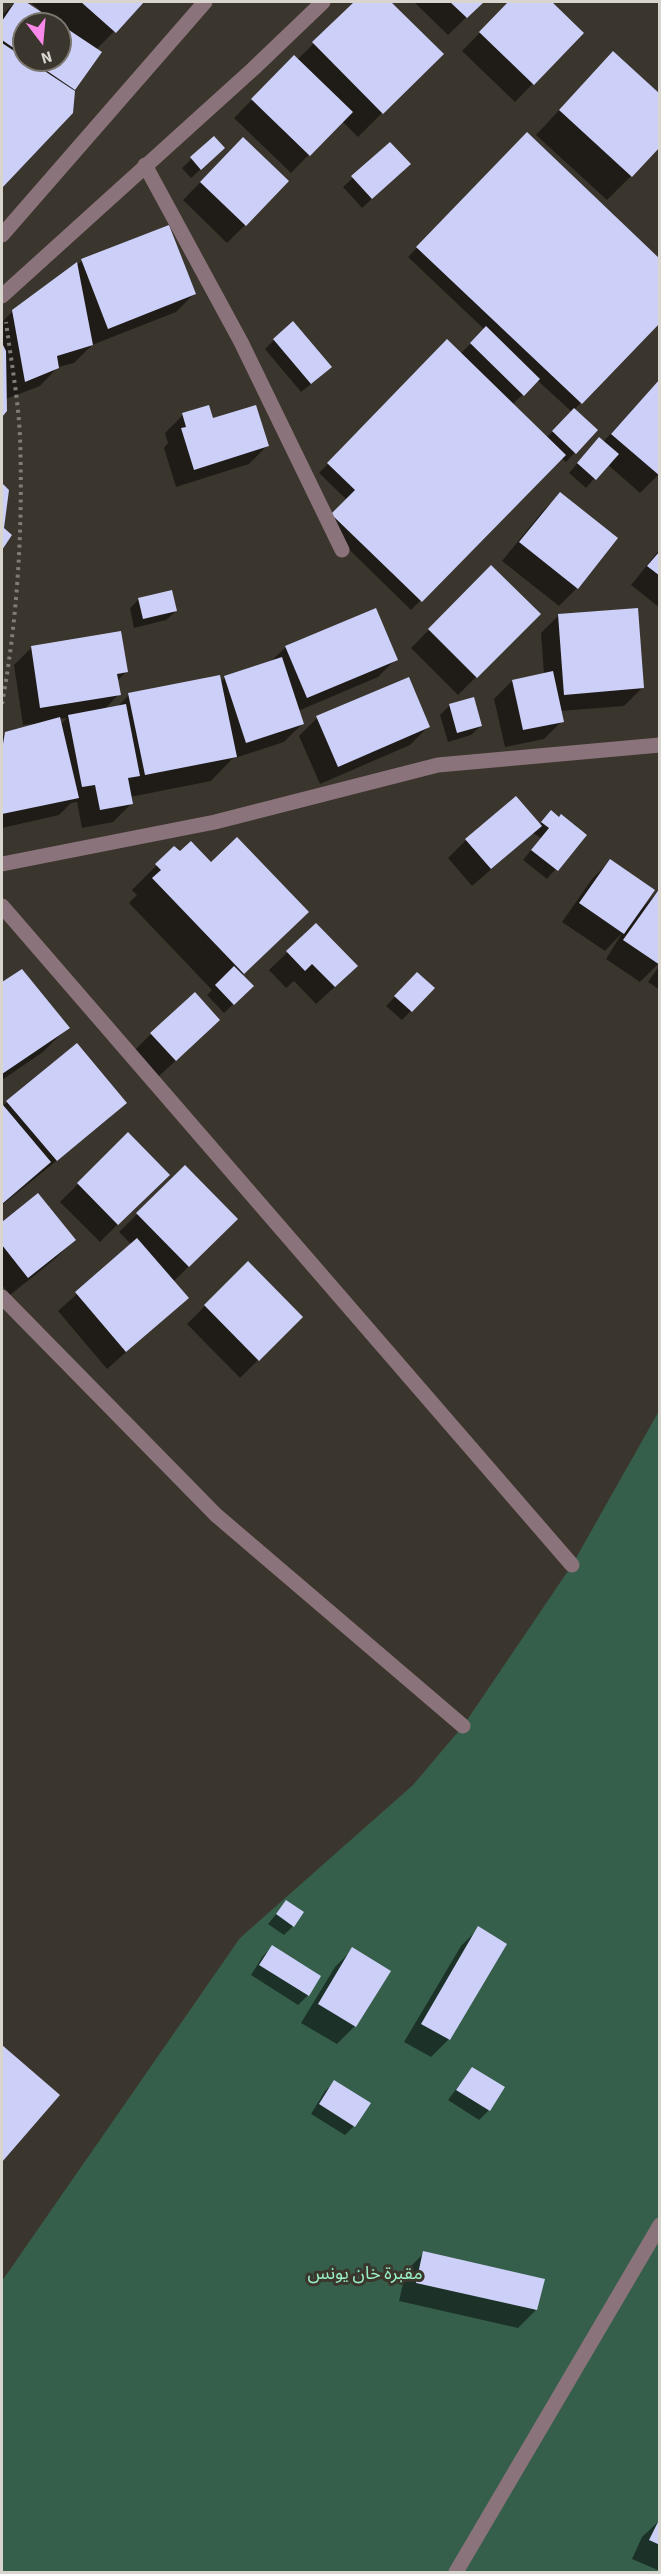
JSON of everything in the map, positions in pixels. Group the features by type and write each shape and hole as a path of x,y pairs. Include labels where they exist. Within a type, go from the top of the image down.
{"street":[{"path":"2,235 205,2"},
{"path":"2,295 253,69 323,2"},
{"path":"145,165 241,342 342,550"},
{"path":"2,864 215,822 438,765 660,745"},
{"path":"2,906 572,1565"},
{"path":"2,1298 216,1515 463,1725"},
{"path":"456,2572 660,2225"}],"path":[{"path":"2,295 20,434 19,555 2,704"}],"green space":[{"name":"مقبرة خان يونس","path":"659,1411 659,2572 2,2572 2,2281 240,1938 413,1785 463,1726 572,1565"}],"building":[{"path":"15,2 26,2 41,12 12,12 12,47 2,40 2,21"},
{"path":"81,2 144,2 116,33"},
{"path":"354,2 391,2 444,54 383,114 312,42"},
{"path":"450,2 484,2 467,18"},
{"path":"508,2 552,2 584,33 534,85 479,32"},
{"path":"72,32 102,52 75,90 49,72 72,72"},
{"path":"2,43 12,50 12,72 46,72 75,91 73,113 2,188"},
{"path":"613,51 660,94 660,147 632,177 559,110"},
{"path":"294,55 353,112 310,156 251,99"},
{"path":"527,132 660,259 660,323 582,404 416,247"},
{"path":"214,136 225,148 201,170 190,157"},
{"path":"243,137 289,181 246,226 200,182"},
{"path":"390,142 411,164 372,199 351,176"},
{"path":"169,225 196,294 108,329 81,259"},
{"path":"77,262 93,345 57,356 59,368 25,382 12,310"},
{"path":"293,321 332,367 311,384 273,339"},
{"path":"486,326 540,379 524,396 470,343"},
{"path":"447,339 566,455 422,602 331,514 355,490 327,463"},
{"path":"2,343 6,351 7,411 2,417"},
{"path":"660,379 660,476 611,434"},
{"path":"209,405 213,418 256,405 269,446 194,470 181,428 186,427 182,413"},
{"path":"574,408 598,430 576,454 552,431"},
{"path":"599,437 619,454 596,480 577,463"},
{"path":"2,483 9,490 4,528 12,535 2,550"},
{"path":"560,492 618,538 578,589 519,542"},
{"path":"660,551 660,576 647,566"},
{"path":"491,565 541,614 477,678 428,629"},
{"path":"172,590 177,611 143,619 138,598"},
{"path":"376,608 398,660 307,698 285,646"},
{"path":"638,608 644,688 564,695 558,614"},
{"path":"121,631 128,672 117,674 121,695 40,708 31,646"},
{"path":"282,657 304,724 246,743 224,676"},
{"path":"553,671 564,722 523,730 512,680"},
{"path":"220,675 237,757 145,775 128,693"},
{"path":"409,677 430,727 338,767 316,716"},
{"path":"474,697 482,726 457,733 449,704"},
{"path":"126,704 140,776 128,778 133,804 100,810 95,785 82,787 68,715"},
{"path":"60,717 79,798 2,814 2,750 5,732"},
{"path":"516,796 542,826 491,869 465,839"},
{"path":"551,810 559,817 561,814 587,835 558,871 531,850 549,828 541,822"},
{"path":"237,837 309,912 244,974 152,878 161,870 155,864 174,846 180,851 191,841 211,862"},
{"path":"610,859 655,890 624,934 579,903"},
{"path":"660,888 660,965 623,940"},
{"path":"316,923 358,966 335,987 312,964 305,971 286,951"},
{"path":"234,966 254,986 234,1005 215,985"},
{"path":"22,969 70,1028 2,1074 2,982"},
{"path":"417,972 435,988 412,1012 394,996"},
{"path":"195,992 220,1020 176,1061 150,1033"},
{"path":"77,1043 127,1103 57,1161 6,1101"},
{"path":"3,1105 51,1162 2,1204 2,1107"},
{"path":"128,1132 170,1175 118,1225 77,1183"},
{"path":"185,1165 238,1219 189,1267 136,1213"},
{"path":"38,1193 76,1240 28,1278 2,1245 2,1222"},
{"path":"137,1238 189,1298 126,1352 75,1292"},
{"path":"248,1261 303,1317 259,1361 204,1305"},
{"path":"286,1900 304,1912 294,1927 276,1914"},
{"path":"478,1926 507,1944 450,2040 421,2024"},
{"path":"272,1945 321,1976 309,1996 259,1965"},
{"path":"352,1947 391,1971 356,2027 318,2004"},
{"path":"2,2045 60,2095 2,2162"},
{"path":"472,2067 505,2087 490,2111 456,2090"},
{"path":"334,2080 371,2103 355,2127 319,2104"},
{"path":"423,2251 545,2279 537,2310 416,2283"},
{"path":"660,2518 660,2545 649,2540"}]}
